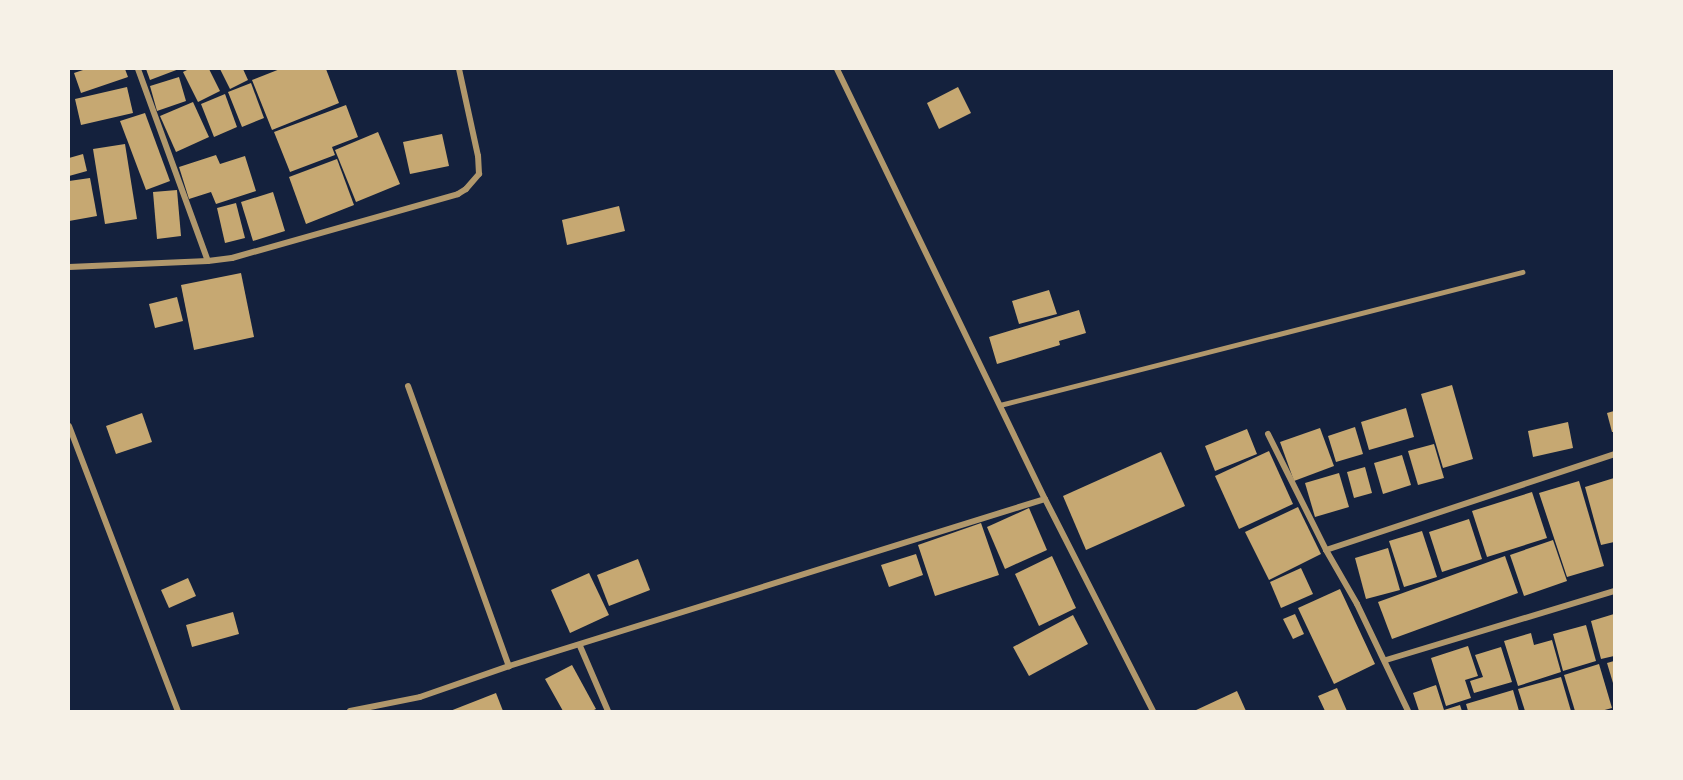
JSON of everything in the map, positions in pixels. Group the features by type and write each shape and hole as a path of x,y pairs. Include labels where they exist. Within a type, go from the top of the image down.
{"street":[{"path":"138,69 208,261"},
{"path":"69,267 232,258 458,194 466,189 479,174 478,156 459,69"},
{"path":"837,69 1045,499 1153,711"},
{"path":"408,386 509,666"},
{"path":"69,426 178,711"},
{"path":"1268,434 1326,550 1386,660 1408,711"},
{"path":"1326,550 1614,454"},
{"path":"350,711 420,697 509,666 580,646 1045,499"},
{"path":"1386,660 1614,591"},
{"path":"580,646 608,711"}],"lane":[{"path":"1000,405 1522,272"}],"building":[{"path":"86,69 125,69 128,77 81,93 74,73"},
{"path":"146,69 179,69 150,80"},
{"path":"189,69 209,69 220,91 198,102 183,72"},
{"path":"220,69 243,69 248,80 230,89"},
{"path":"280,69 326,69 339,103 272,130 252,80"},
{"path":"179,77 186,101 157,111 150,86"},
{"path":"251,83 264,118 242,127 228,92"},
{"path":"127,87 133,113 81,125 75,99"},
{"path":"958,87 971,113 939,129 927,103"},
{"path":"225,94 237,127 214,137 201,104"},
{"path":"193,102 209,137 176,152 160,116"},
{"path":"346,105 358,137 332,147 335,155 290,172 274,132"},
{"path":"145,113 170,181 146,190 120,121"},
{"path":"378,132 400,184 356,202 335,150"},
{"path":"442,134 449,166 410,174 403,142"},
{"path":"125,144 137,219 105,224 93,149"},
{"path":"83,154 87,171 69,176 69,158"},
{"path":"216,155 220,164 245,156 256,191 216,204 211,192 189,199 179,167"},
{"path":"337,159 354,205 306,224 289,177"},
{"path":"90,178 97,216 69,221 69,181"},
{"path":"177,190 181,236 157,239 153,192"},
{"path":"273,192 285,231 253,241 241,202"},
{"path":"236,203 245,238 225,243 217,208"},
{"path":"619,206 625,231 567,245 562,220"},
{"path":"241,273 254,337 194,350 181,285"},
{"path":"1049,290 1057,314 1019,324 1012,301"},
{"path":"177,297 183,321 155,328 149,304"},
{"path":"1079,310 1086,333 1059,341 1060,345 997,364 989,337"},
{"path":"1452,385 1473,459 1443,468 1421,394"},
{"path":"1406,408 1414,437 1369,450 1361,422"},
{"path":"1614,411 1614,432 1612,432 1607,413"},
{"path":"142,413 152,442 116,454 106,426"},
{"path":"1568,422 1573,448 1533,457 1528,431"},
{"path":"1355,427 1363,454 1336,462 1328,436"},
{"path":"1320,428 1334,466 1294,481 1280,442"},
{"path":"1247,429 1257,454 1215,471 1205,446"},
{"path":"1434,444 1444,478 1418,485 1408,451"},
{"path":"1269,451 1293,504 1239,529 1215,476"},
{"path":"1161,452 1185,506 1086,550 1063,496"},
{"path":"1402,455 1411,485 1383,494 1374,463"},
{"path":"1365,467 1372,493 1354,498 1347,472"},
{"path":"1339,473 1349,507 1315,517 1305,483"},
{"path":"1614,478 1614,542 1601,545 1585,487"},
{"path":"1579,481 1604,566 1567,577 1539,493"},
{"path":"1532,492 1547,538 1487,557 1472,511"},
{"path":"1298,507 1321,554 1269,580 1245,532"},
{"path":"1029,508 1047,550 1005,569 987,527"},
{"path":"1469,519 1482,559 1442,572 1429,532"},
{"path":"981,523 999,575 935,596 918,545"},
{"path":"1422,531 1437,577 1404,587 1389,541"},
{"path":"1553,540 1567,581 1524,596 1510,555"},
{"path":"1388,548 1400,590 1366,599 1355,558"},
{"path":"916,554 923,575 889,587 881,565"},
{"path":"1052,556 1076,608 1039,626 1015,574"},
{"path":"1505,556 1518,593 1392,639 1378,602"},
{"path":"638,559 650,590 609,606 597,575"},
{"path":"1301,568 1313,594 1281,608 1270,582"},
{"path":"589,573 609,615 570,633 551,590"},
{"path":"188,578 196,596 169,608 161,590"},
{"path":"1340,589 1375,664 1334,684 1298,608"},
{"path":"233,612 239,634 192,647 186,625"},
{"path":"1295,614 1304,634 1293,639 1283,619"},
{"path":"1614,614 1614,656 1601,659 1591,621"},
{"path":"1073,615 1088,644 1029,676 1013,647"},
{"path":"1586,625 1596,661 1563,671 1553,634"},
{"path":"1531,633 1534,645 1552,640 1561,672 1518,686 1504,641"},
{"path":"1468,646 1478,676 1465,680 1471,698 1446,706 1431,658"},
{"path":"1501,647 1512,682 1474,693 1470,681 1483,677 1475,655"},
{"path":"1614,661 1614,683 1613,683 1607,663"},
{"path":"1599,664 1612,708 1601,711 1575,711 1564,675"},
{"path":"572,665 596,709 592,711 563,711 545,679"},
{"path":"1561,677 1571,711 1525,711 1518,689"},
{"path":"1436,685 1444,710 1460,705 1462,711 1419,711 1413,693"},
{"path":"1337,688 1347,711 1325,711 1318,696"},
{"path":"1513,690 1519,711 1468,711 1466,704"},
{"path":"1237,691 1246,711 1194,711"},
{"path":"496,693 503,711 450,711"}]}
